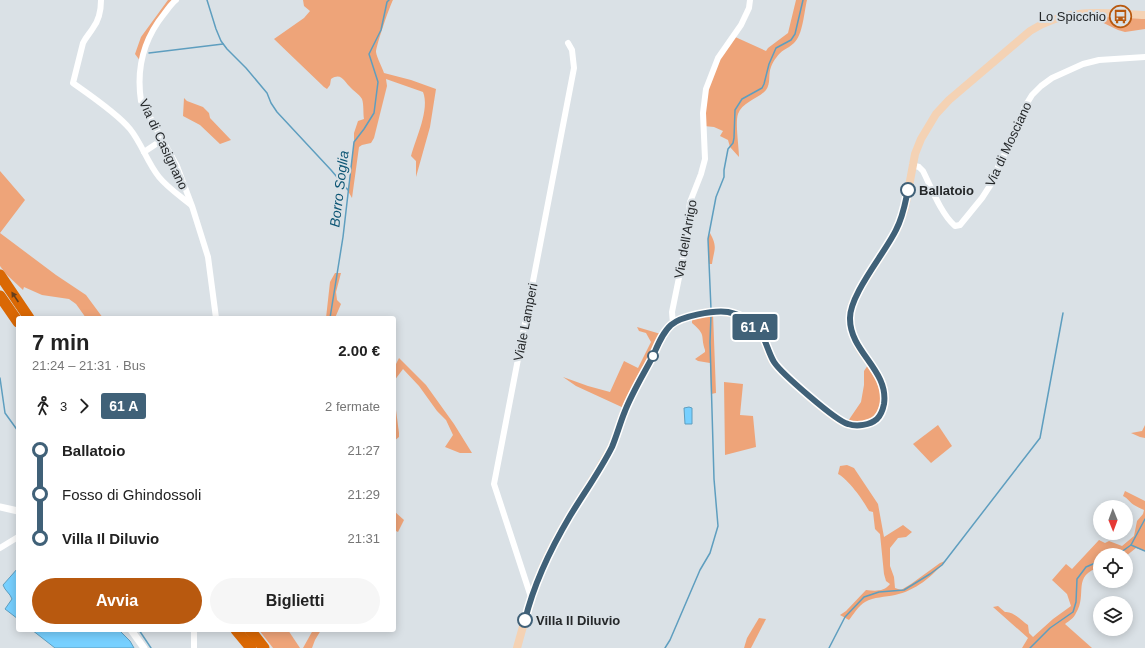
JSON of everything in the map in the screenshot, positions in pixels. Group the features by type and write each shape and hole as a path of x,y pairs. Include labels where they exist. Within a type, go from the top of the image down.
{"highway":[{"path":"0,275 28,316"},
{"path":"0,296 16,319"},
{"path":"238,632 251,648"},
{"path":"252,632 264,648"}],"main road":[{"path":"518,648 531,598 553,545 611,447 626,409 662,338 673,324 687,317 710,313 729,312 739,315 752,324 762,336 774,363 833,416 848,424 858,425 864,425 876,419 884,404 883,386 880,377 853,336 850,319 854,300 887,246 900,221 905,208 912,165 921,139 936,114 948,100 1030,31 1051,19 1080,13 1145,15"}],"street":[{"path":"101,0 101,8 95,26 85,38 73,83 129,128 138,139 159,177 192,206"},
{"name":"Via di Casignano","path":"176,0 155,26 143,50 141,60 141,101 177,166 192,206 208,257 216,316"},
{"name":"Via dell'Arrigo","path":"673,324 672,312 684,253 690,202 705,159 703,113 706,89 718,58 741,25 749,8 750,0"},
{"name":"Viale Lamperi","path":"531,598 494,484 574,68 572,50 568,43"},
{"name":"Via di Mosciano","path":"912,165 919,167 923,171 951,223 955,226 960,225 982,198 993,181 999,164 1013,139 1024,108 1032,95 1041,86 1052,78 1083,64 1099,60 1145,57"},
{"path":"144,152 162,140"},
{"path":"0,507 16,510"},
{"path":"0,548 16,538"},
{"path":"132,632 144,648"},
{"path":"194,632 194,648"}],"shaded area":[{"path":"168,0 176,0 155,26 141,62 135,54 141,37"},
{"path":"303,0 393,0 383,26 376,52 384,73 411,80 436,89 430,127 416,177 416,161 411,156 424,115 425,99 423,92 386,79 387,86 374,138 371,143 359,147 352,198 348,191 354,133 358,121 364,119 362,99 340,77 331,79 330,85 327,89 324,87 274,39 304,18 310,11 304,6"},
{"path":"796,0 807,0 801,29 797,39 793,44 780,53 772,65 768,88 743,106 738,114 737,129 739,157 730,147 728,140 720,136 723,131 714,127 704,126 706,89 718,58 733,36 766,51 788,33"},
{"path":"1083,13 1145,15 1145,29 1125,32"},
{"path":"184,98 187,101 203,107 209,113 210,118 231,140 220,144 200,125 183,116"},
{"path":"0,171 25,200 0,233"},
{"path":"0,233 56,275 86,295 102,316 85,316 76,304 69,299 42,295 24,287 23,290 6,274 0,266"},
{"path":"710,233 715,245 712,264 709,264 708,239"},
{"path":"335,273 341,273 336,292 337,300 341,304 336,316 326,316 330,282"},
{"path":"713,313 716,393 711,394 710,363 695,359 705,352 705,350 701,333 692,323 692,316"},
{"path":"637,327 664,335 626,409 576,386 563,377 610,392 624,361 638,368 651,342 646,333 639,331"},
{"path":"399,358 426,385 454,424 472,453 460,453 445,447 453,435 446,420 437,411 419,386 403,369 396,378 396,364"},
{"path":"870,362 880,377 884,404 872,422 846,424 861,402 864,385 864,371"},
{"path":"724,382 743,384 740,415 753,416 756,447 725,455"},
{"path":"396,410 399,433 399,437 396,439"},
{"path":"938,425 952,446 931,463 913,444"},
{"path":"1145,425 1145,438 1131,433 1142,431"},
{"path":"847,465 854,468 878,504 884,537 903,525 912,532 906,537 898,538 890,548 890,566 894,577 895,588 901,590 945,561 923,582 910,590 895,595 872,599 863,603 849,620 840,615 846,611 866,590 882,590 890,584 886,581 884,574 880,534 875,529 873,512 869,511 846,480 838,474 840,466"},
{"path":"1125,491 1145,501 1145,551 1136,548 1133,550 1133,548 1093,548 1093,570 1086,575 1083,580 1079,606 1074,616 1065,624 1092,648 1022,648 1028,638 993,607 998,606 1005,612 1017,616 1028,625 1029,633 1033,637 1053,619 1071,606 1067,594 1052,580 1066,564 1072,569 1099,540 1105,543 1109,541 1122,546 1129,540 1133,540 1137,521 1143,514 1144,510 1133,504 1133,500 1128,500 1123,496"},
{"path":"396,513 404,520 398,532 396,531"},
{"path":"759,618 766,619 751,648 744,648 747,638"},
{"path":"261,632 289,632 300,648 273,648"},
{"path":"312,632 320,632 312,648 303,648"}],"water":[{"path":"684,408 692,408 692,424 685,424"},
{"path":"16,570 16,617 5,609 12,599 3,585"},
{"path":"35,632 121,632 130,641 134,648 55,648"}],"waterway":[{"path":"207,0 221,41 267,93 277,112 348,190"},
{"name":"Borro Soglia","path":"330,316 343,237 354,142 374,113 378,82 369,54 381,30 387,2 389,0"},
{"path":"711,309 708,239 716,197 724,177 728,149 733,143 735,110 742,99 762,88 769,64 776,48 791,40 795,34 803,0"},
{"path":"149,53 223,44"},
{"path":"829,648 845,617 864,597 879,592 904,590 942,565 1040,438 1063,313"},
{"path":"665,648 670,640 700,570 710,553 718,526 714,479 710,342 711,315"},
{"path":"0,378 5,413 16,428"},
{"path":"1127,548 1131,545 1145,519"},
{"path":"1131,545 1145,551"},
{"path":"1030,648 1050,628 1073,612 1076,602 1077,579 1086,567 1093,564"},
{"path":"140,632 151,648"}],"bus line":[{"path":"525,620 531,598 553,545 611,447 626,409 665,332 670,326 679,320 687,317 716,312 729,312 739,315 758,329 774,363 782,372 833,416 848,424 858,425 864,425 876,419 884,404 883,386 880,377 853,336 850,319 851,309 858,292 896,231 905,208 908,190"}],"place":[{"name":"Lo Spicchio","path":"1121,16"},
{"name":"Ballatoio","path":"908,190"},
{"name":"Villa Il Diluvio","path":"525,620"}]}
